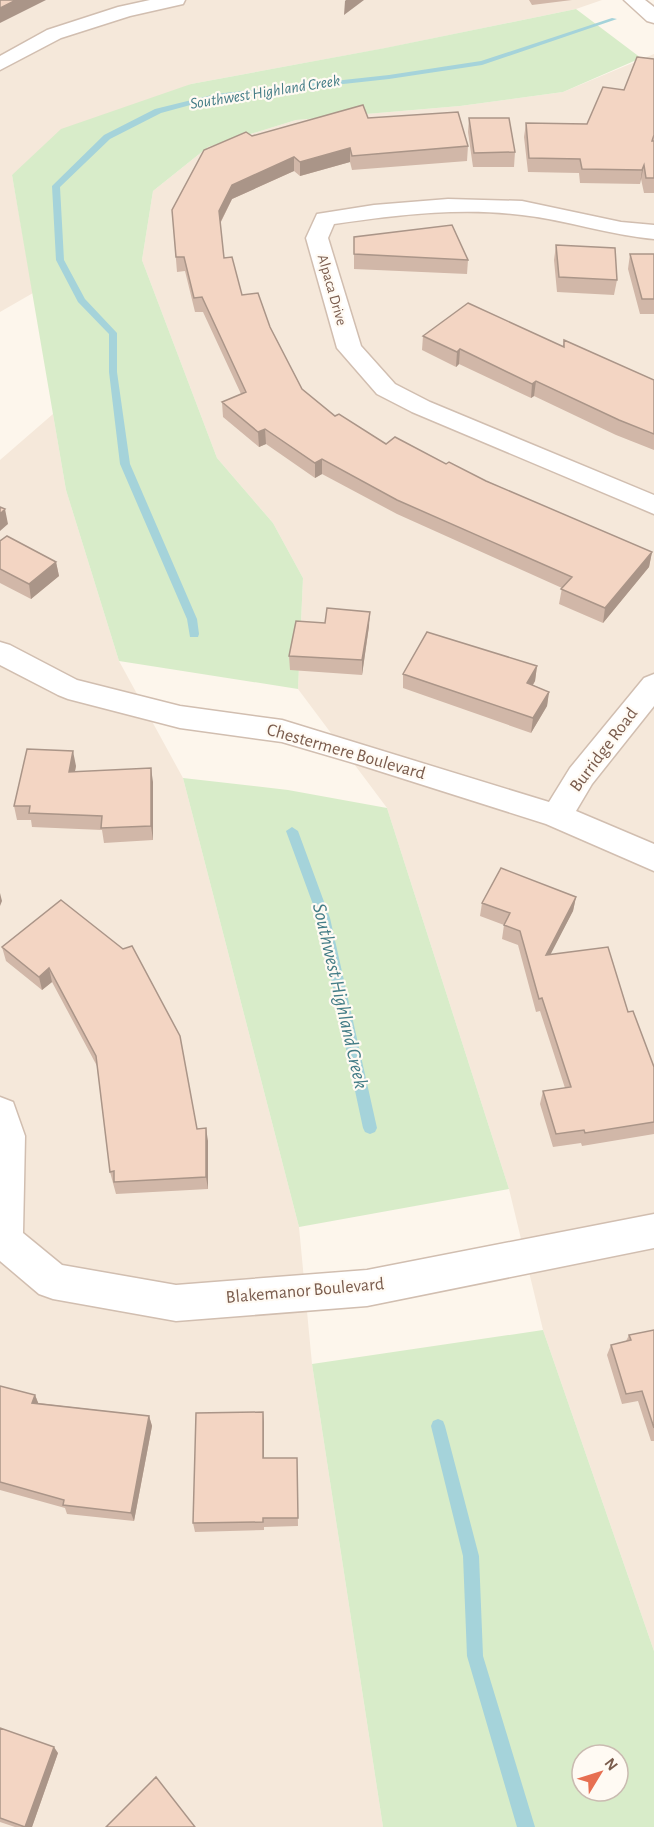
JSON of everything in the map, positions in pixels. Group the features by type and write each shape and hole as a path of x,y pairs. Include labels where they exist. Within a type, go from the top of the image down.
{"street":[{"path":"0,64 54,34 125,10 176,0"},
{"path":"633,0 654,17"},
{"name":"Alpaca Drive","path":"654,232 522,208 462,205 385,210 325,219 317,238 349,348 386,389 421,407 654,504"},
{"name":"Chestermere Boulevard","path":"0,652 68,688 180,717 282,731 362,753 556,816 654,858"},
{"name":"Burridge Road","path":"556,816 581,776 654,685"},
{"name":"Blakemanor Boulevard","path":"0,1113 7,1136 2,1238 53,1281 176,1303 367,1288 654,1231"}],"shaded area":[{"path":"0,0 602,0 576,9 386,48 191,84 12,175 33,293 0,312"},
{"path":"654,54 654,1651 543,1330 509,1189 387,808 298,689 303,578 273,523 217,458 142,260 153,191 208,147 296,120 460,106 563,92"},
{"path":"53,414 66,490 119,661 183,778 299,1227 312,1364 383,1827 0,1827 0,460"}],"green space":[{"path":"576,9 641,58 563,92 460,106 296,120 208,147 153,191 142,260 217,458 273,523 303,578 298,689 119,661 66,490 12,175 61,129 191,84"},
{"path":"183,778 288,790 387,808 509,1189 299,1227"},
{"path":"543,1330 654,1651 654,1827 383,1827 312,1364"}],"building":[{"path":"0,0 16,0 0,8"},
{"path":"637,57 654,59 654,135 652,141 654,141 654,178 646,178 644,165 642,170 582,169 580,159 529,158 526,123 587,124 603,87 624,90"},
{"path":"363,105 368,118 458,112 468,146 352,156 350,148 300,162 294,157 232,185 219,211 224,258 232,257 242,295 258,293 270,327 302,389 335,416 339,414 386,444 395,437 446,464 449,462 486,481 652,552 605,608 561,589 572,577 397,500 322,459 315,463 265,429 258,432 222,402 246,392 202,297 194,298 184,257 176,257 172,210 204,150 246,132 252,136"},
{"path":"469,118 509,118 515,152 474,153"},
{"path":"452,225 468,260 354,254 354,237"},
{"path":"556,245 615,248 617,280 559,277"},
{"path":"630,254 654,254 654,299 642,299"},
{"path":"468,303 564,347 564,340 654,380 654,434 536,381 532,384 460,349 457,352 423,336"},
{"path":"7,536 56,562 29,584 0,569 0,541"},
{"path":"327,608 370,612 362,660 289,656 296,621 325,623"},
{"path":"427,632 537,666 527,683 549,692 533,718 403,674"},
{"path":"27,749 73,751 69,772 151,768 151,826 101,828 102,816 29,813 30,806 14,806"},
{"path":"501,868 576,897 546,955 608,947 628,1012 633,1011 654,1067 654,1122 585,1133 584,1130 556,1134 543,1091 571,1087 542,998 539,999 520,931 504,925 510,913 482,903"},
{"path":"61,900 123,949 132,946 180,1036 197,1129 206,1128 206,1177 114,1182 114,1171 110,1172 96,1056 49,968 39,977 2,947"},
{"path":"654,1330 654,1428 642,1391 626,1394 611,1345 631,1340 629,1335"},
{"path":"0,1386 35,1395 32,1403 149,1416 131,1513 63,1505 64,1500 0,1482"},
{"path":"263,1412 263,1458 297,1458 298,1518 263,1518 263,1522 193,1523 196,1413"},
{"path":"0,1728 54,1747 25,1827 0,1818"},
{"path":"156,1777 195,1827 106,1827"}],"waterway":[{"name":"Southwest Highland Creek","path":"194,634 192,619 125,464 113,372 113,333 81,300 60,260 56,186 107,137 158,111 216,96 389,77 482,63 614,19"},
{"name":"Southwest Highland Creek","path":"292,831 324,918 370,1128"},
{"name":"Southwest Highland Creek","path":"438,1426 471,1556 475,1656 526,1827"}]}
